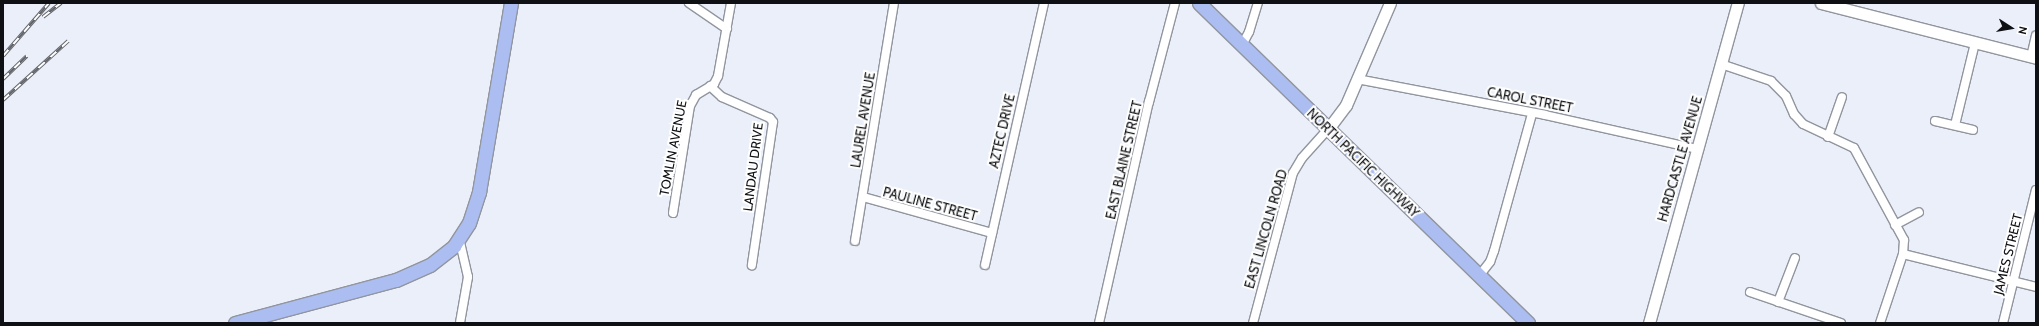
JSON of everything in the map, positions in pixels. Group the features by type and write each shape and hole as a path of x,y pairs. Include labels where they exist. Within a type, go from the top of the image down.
{"main road":[{"path":"235,323 401,278 436,261 459,238 476,204 511,3"},
{"name":"NORTH PACIFIC HIGHWAY","path":"1199,3 1528,323"}],"street":[{"path":"689,3 727,29"},
{"name":"TOMLIN AVENUE","path":"673,213 690,106 696,95 710,86 718,76 731,3"},
{"name":"LAUREL AVENUE","path":"855,241 894,3"},
{"name":"AZTEC DRIVE","path":"985,265 1044,3"},
{"name":"EAST BLAINE STREET","path":"1099,323 1149,102 1175,3"},
{"path":"1242,45 1249,32 1258,3"},
{"path":"1328,129 1340,115 1390,3"},
{"name":"HARDCASTLE AVENUE","path":"1649,323 1738,3"},
{"path":"1821,3 2033,58 2036,36"},
{"path":"1955,125 1975,43"},
{"path":"1721,64 1771,81 1786,96 1798,120 1809,129 1854,148 1905,245 1880,323"},
{"name":"CAROL STREET","path":"1357,79 1697,149"},
{"name":"LANDAU DRIVE","path":"710,86 722,97 770,118 774,122 752,265"},
{"path":"1828,136 1842,97"},
{"path":"1479,276 1490,262 1532,114"},
{"path":"1935,121 1973,130"},
{"name":"EAST LINCOLN ROAD","path":"1253,323 1293,173 1302,158 1328,129"},
{"name":"JAMES STREET","path":"2003,323 2036,190"},
{"name":"PAULINE STREET","path":"863,198 992,233"},
{"path":"1895,225 1919,212"},
{"path":"459,238 468,277 460,323"},
{"path":"1903,254 2036,287"},
{"path":"1778,302 1795,258"},
{"path":"1750,292 1841,323"}],"railway":[{"path":"3,56 49,3"},
{"path":"43,17 61,3"},
{"path":"3,100 68,41"},
{"path":"3,79 27,56"}]}
